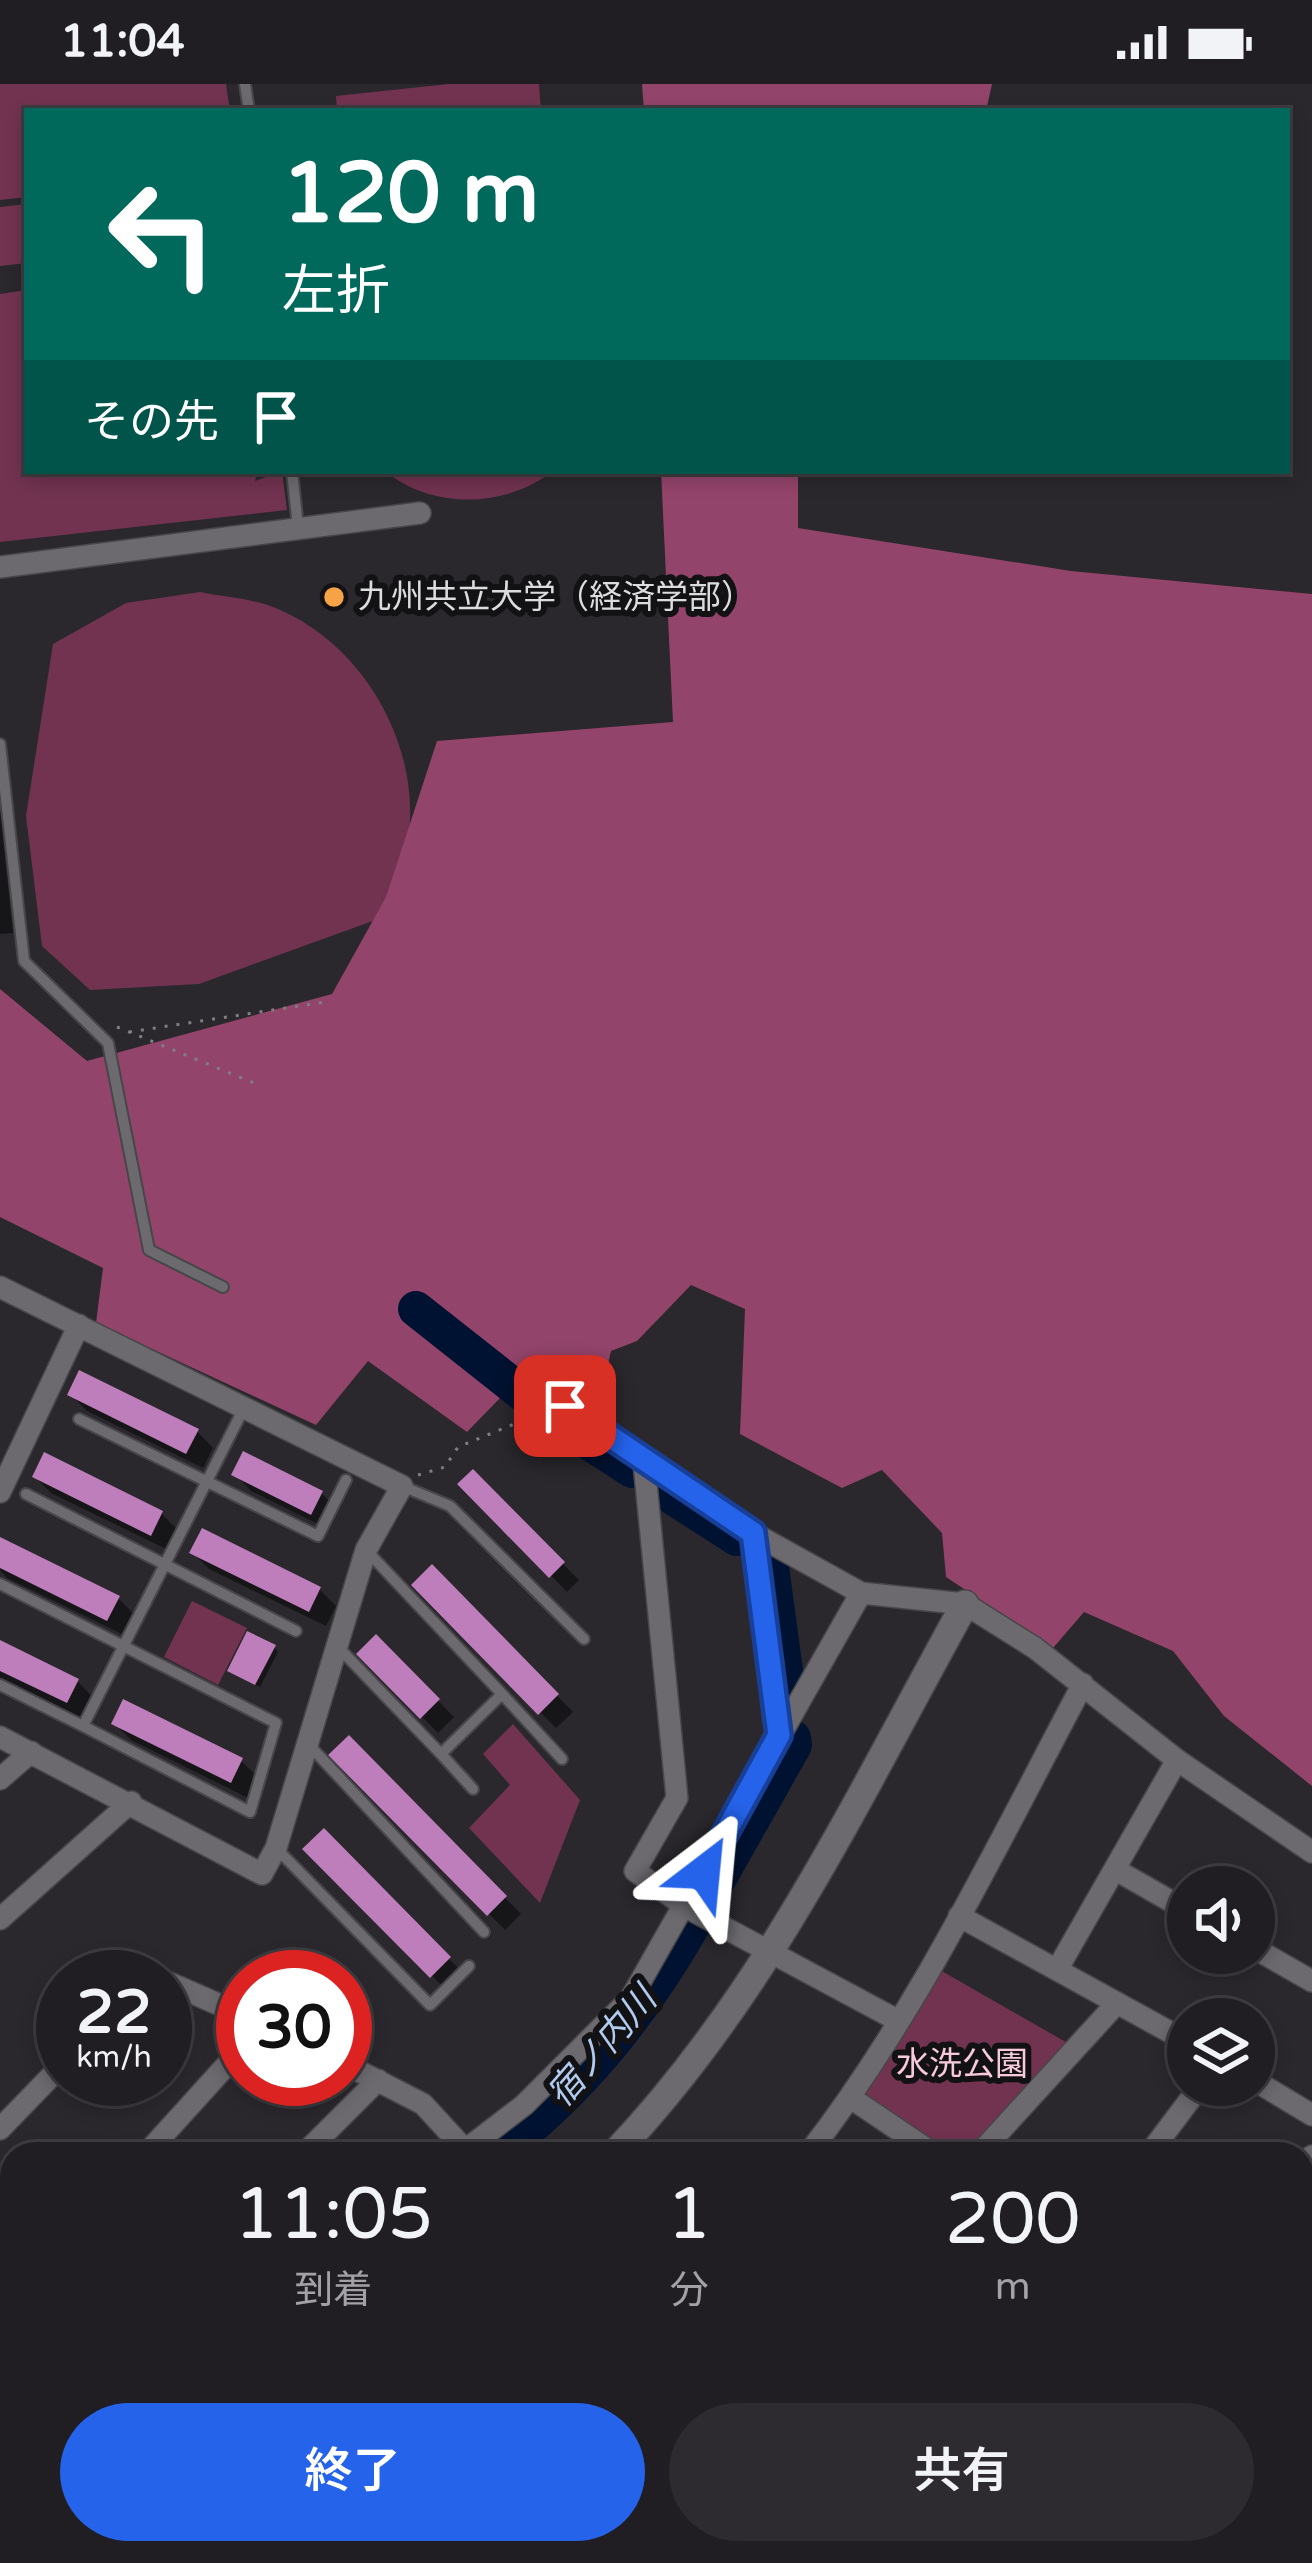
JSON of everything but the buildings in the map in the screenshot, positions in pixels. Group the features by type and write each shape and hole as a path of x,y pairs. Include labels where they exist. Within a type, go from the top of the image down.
{"street":[{"path":"0,567 420,514"},
{"path":"0,1287 402,1486 366,1550 276,1848 262,1874 0,1737"},
{"path":"0,1492 9,1449 79,1325"},
{"path":"565,1406 753,1533 861,1593 965,1604 1083,1684 1177,1760 1312,1852"},
{"path":"644,1463 677,1798 634,1871 686,1906 897,2020"},
{"path":"753,1533 779,1735"},
{"path":"479,2142 524,2105 631,1998 861,1593"},
{"path":"626,2142 668,2098 773,1950 965,1604"},
{"path":"817,2142 851,2098 958,1916 1083,1684"},
{"path":"0,1779 31,1752"},
{"path":"1058,1968 1177,1760"},
{"path":"0,1919 130,1802"},
{"path":"1116,1870 1167,1899"},
{"path":"958,1916 1167,2030"},
{"path":"1275,1960 1312,1981"},
{"path":"990,2142 1117,2003"},
{"path":"157,2142 216,2077"},
{"path":"372,2077 423,2104 456,2142"},
{"path":"316,2142 378,2080"},
{"path":"0,2129 36,2091"},
{"path":"1275,2093 1312,2115"},
{"path":"851,2098 916,2142"},
{"path":"1158,2142 1185,2106"}],"lane":[{"path":"292,474 298,528"},
{"path":"0,743 23,962 82,1013 108,1043 149,1250 223,1287"},
{"path":"83,1726 245,1406"},
{"path":"79,1420 319,1535 346,1480"},
{"path":"402,1486 450,1506 584,1640"},
{"path":"26,1494 296,1631"},
{"path":"366,1550 562,1760"},
{"path":"0,1584 276,1723 250,1812 0,1685"},
{"path":"339,1648 473,1789"},
{"path":"441,1754 502,1694"},
{"path":"308,1743 484,1932"},
{"path":"276,1848 430,2005 469,1966"}],"path":[{"path":"129,1032 325,1002"},
{"path":"82,1013 259,1085"},
{"path":"402,1486 412,1476 445,1467 458,1448 532,1414"}],"green space":[{"path":"0,84 226,84 230,108 24,108 24,197 0,200"},
{"path":"449,84 539,84 541,108 337,108 336,96"},
{"path":"24,204 24,263 0,266 0,207"},
{"path":"24,290 24,474 257,474 255,481 282,474 287,510 0,542 0,294"},
{"path":"389,474 548,474 513,492 469,500 425,493"},
{"path":"200,592 273,607 306,624 361,673 397,738 407,774 410,811 405,857 381,918 199,984 90,990 42,946 26,816 53,644 126,603"},
{"path":"192,1601 247,1628 218,1685 164,1657"},
{"path":"513,1724 580,1800 540,1903 469,1828 510,1785 483,1754"},
{"name":"水洗公園","path":"940,1970 1071,2045 982,2142 928,2142 862,2094"}],"shaded area":[{"path":"642,84 992,84 987,108 644,108"},
{"path":"661,474 798,474 798,528 1071,571 1312,594 1312,1786 1224,1716 1173,1651 1084,1612 1053,1648 946,1577 942,1533 882,1470 842,1488 740,1434 745,1309 691,1285 637,1341 611,1351 605,1378 560,1384 533,1364 467,1432 368,1361 316,1425 96,1323 103,1268 0,1217 0,989 87,1061 332,994 386,897 437,741 673,722"}],"waterway":[{"name":"宿ノ内川","path":"416,1309 540,1407"},
{"name":"宿ノ内川","path":"567,1428 632,1470"},
{"name":"宿ノ内川","path":"662,1490 737,1538"},
{"name":"宿ノ内川","path":"770,1560 788,1693"},
{"name":"宿ノ内川","path":"707,1899 794,1745 793,1738"},
{"name":"宿ノ内川","path":"512,2142 606,2050 692,1926"}],"place":[{"name":"九州共立大学（経済学部）","path":"334,597"}],"route":[{"path":"565,1406 753,1533 755,1579 779,1735 704,1872"}]}
